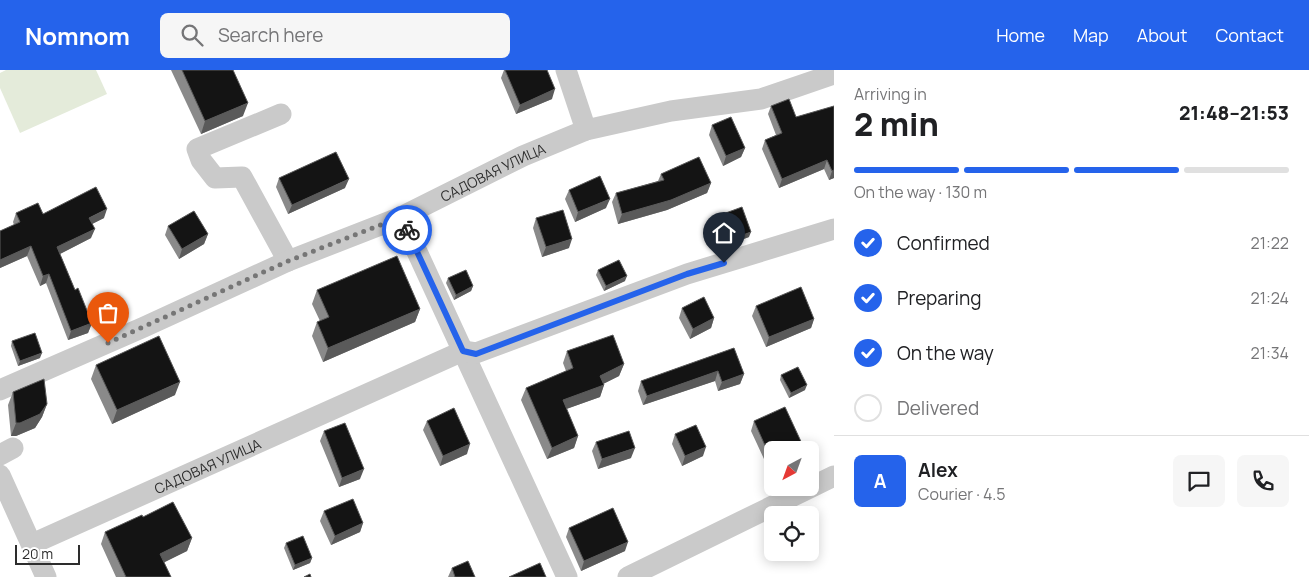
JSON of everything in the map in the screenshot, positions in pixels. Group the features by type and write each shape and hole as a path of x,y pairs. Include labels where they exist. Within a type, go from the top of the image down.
{"street":[{"path":"566,70 586,130"},
{"name":"САДОВАЯ УЛИЦА","path":"0,390 288,261 401,217 524,156 586,130 670,112 761,99 834,74"},
{"path":"281,114 197,149 201,160 215,178 242,177 288,261"},
{"path":"401,217 567,577"},
{"name":"САДОВАЯ УЛИЦА","path":"32,544 463,351 476,354 687,274 834,229"},
{"path":"0,475 46,577"},
{"path":"628,577 834,476"}],"green space":[{"path":"6,70 96,70 107,94 20,133 0,88 0,73"}],"building":[{"path":"182,70 233,70 248,103 205,121"},
{"path":"505,70 547,70 555,89 520,105"},
{"path":"789,99 796,117 834,106 834,170 832,171 827,160 782,179 765,140 782,133 771,106"},
{"path":"731,117 745,148 726,156 712,125"},
{"path":"336,152 349,179 292,205 279,178"},
{"path":"699,157 711,183 671,200 622,214 616,193 664,180 661,174"},
{"path":"600,176 610,199 578,212 569,190"},
{"path":"96,187 107,209 89,218 95,229 57,247 75,290 78,288 92,323 71,331 49,274 43,276 31,246 0,260 0,231 20,222 16,213 38,203 43,214"},
{"path":"742,207 751,232 732,239 723,214"},
{"path":"563,210 572,239 546,247 536,218"},
{"path":"194,211 208,234 182,249 168,226"},
{"path":"397,256 420,309 328,348 317,322 329,317 317,290"},
{"path":"619,260 627,276 606,286 598,270"},
{"path":"466,270 473,286 456,295 448,278"},
{"path":"801,287 814,319 769,337 756,306"},
{"path":"704,297 714,318 693,329 682,308"},
{"path":"35,333 42,353 20,361 12,341"},
{"path":"613,335 624,364 600,376 604,385 563,400 578,436 552,448 526,388 573,368 567,351"},
{"path":"159,336 180,382 117,410 96,365"},
{"path":"734,348 744,374 722,382 718,371 647,396 641,381"},
{"path":"798,367 807,385 791,393 781,375"},
{"path":"44,379 47,404 40,414 16,423 13,392"},
{"path":"785,407 801,441 764,441 764,443 754,421"},
{"path":"454,408 470,444 443,456 427,421"},
{"path":"345,423 364,469 342,478 324,431"},
{"path":"696,425 706,447 685,456 675,434"},
{"path":"629,431 635,448 602,459 596,442"},
{"path":"353,499 363,523 335,536 324,511"},
{"path":"173,502 192,538 160,554 171,577 126,577 105,532 142,515 143,517"},
{"path":"613,508 628,542 584,561 569,528"},
{"path":"303,536 312,558 295,565 286,543"},
{"path":"468,561 475,577 455,577 452,568"},
{"path":"540,563 546,577 509,577"}],"way so far":[{"path":"108,343 288,261 401,217 407,230"}],"route":[{"path":"407,230 463,351 476,354 687,274 724,263"}]}
